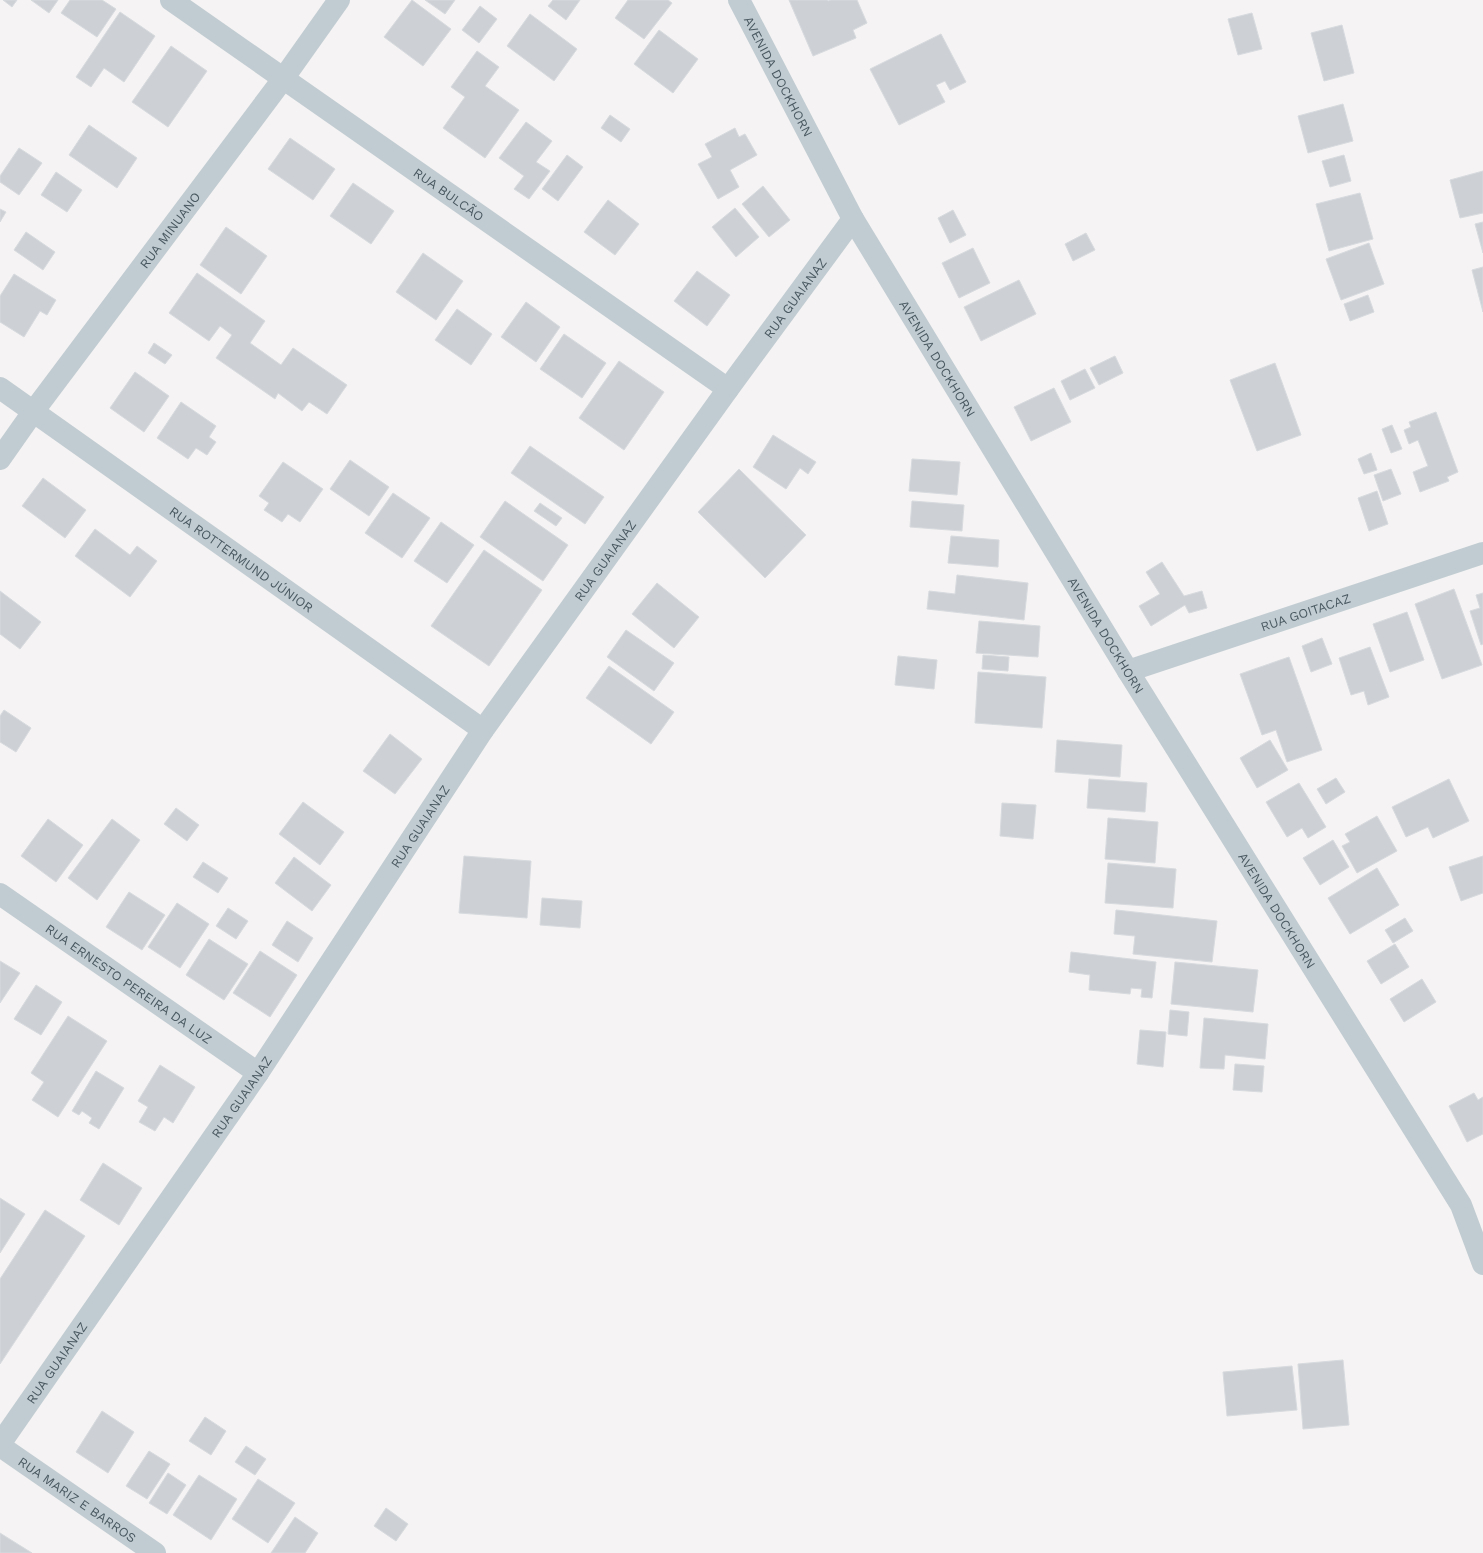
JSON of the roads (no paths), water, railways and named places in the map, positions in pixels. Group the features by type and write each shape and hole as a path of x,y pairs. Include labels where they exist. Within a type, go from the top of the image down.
{"street":[{"name":"RUA BULCÃO","path":"171,0 728,389"},
{"name":"RUA MINUANO","path":"0,459 33,412 283,79 339,0"},
{"name":"AVENIDA DOCKHORN","path":"739,0 853,219 1128,671 1461,1205 1483,1264"},
{"name":"RUA GUAIANAZ","path":"0,1445 258,1073 483,730 728,389 853,219"},
{"name":"RUA ROTTERMUND JÚNIOR","path":"0,388 483,730"},
{"name":"RUA GOITACAZ","path":"1128,671 1483,553"},
{"name":"RUA ERNESTO PEREIRA DA LUZ","path":"0,894 258,1073"},
{"name":"RUA MARIZ E BARROS","path":"0,1445 154,1553"}]}
